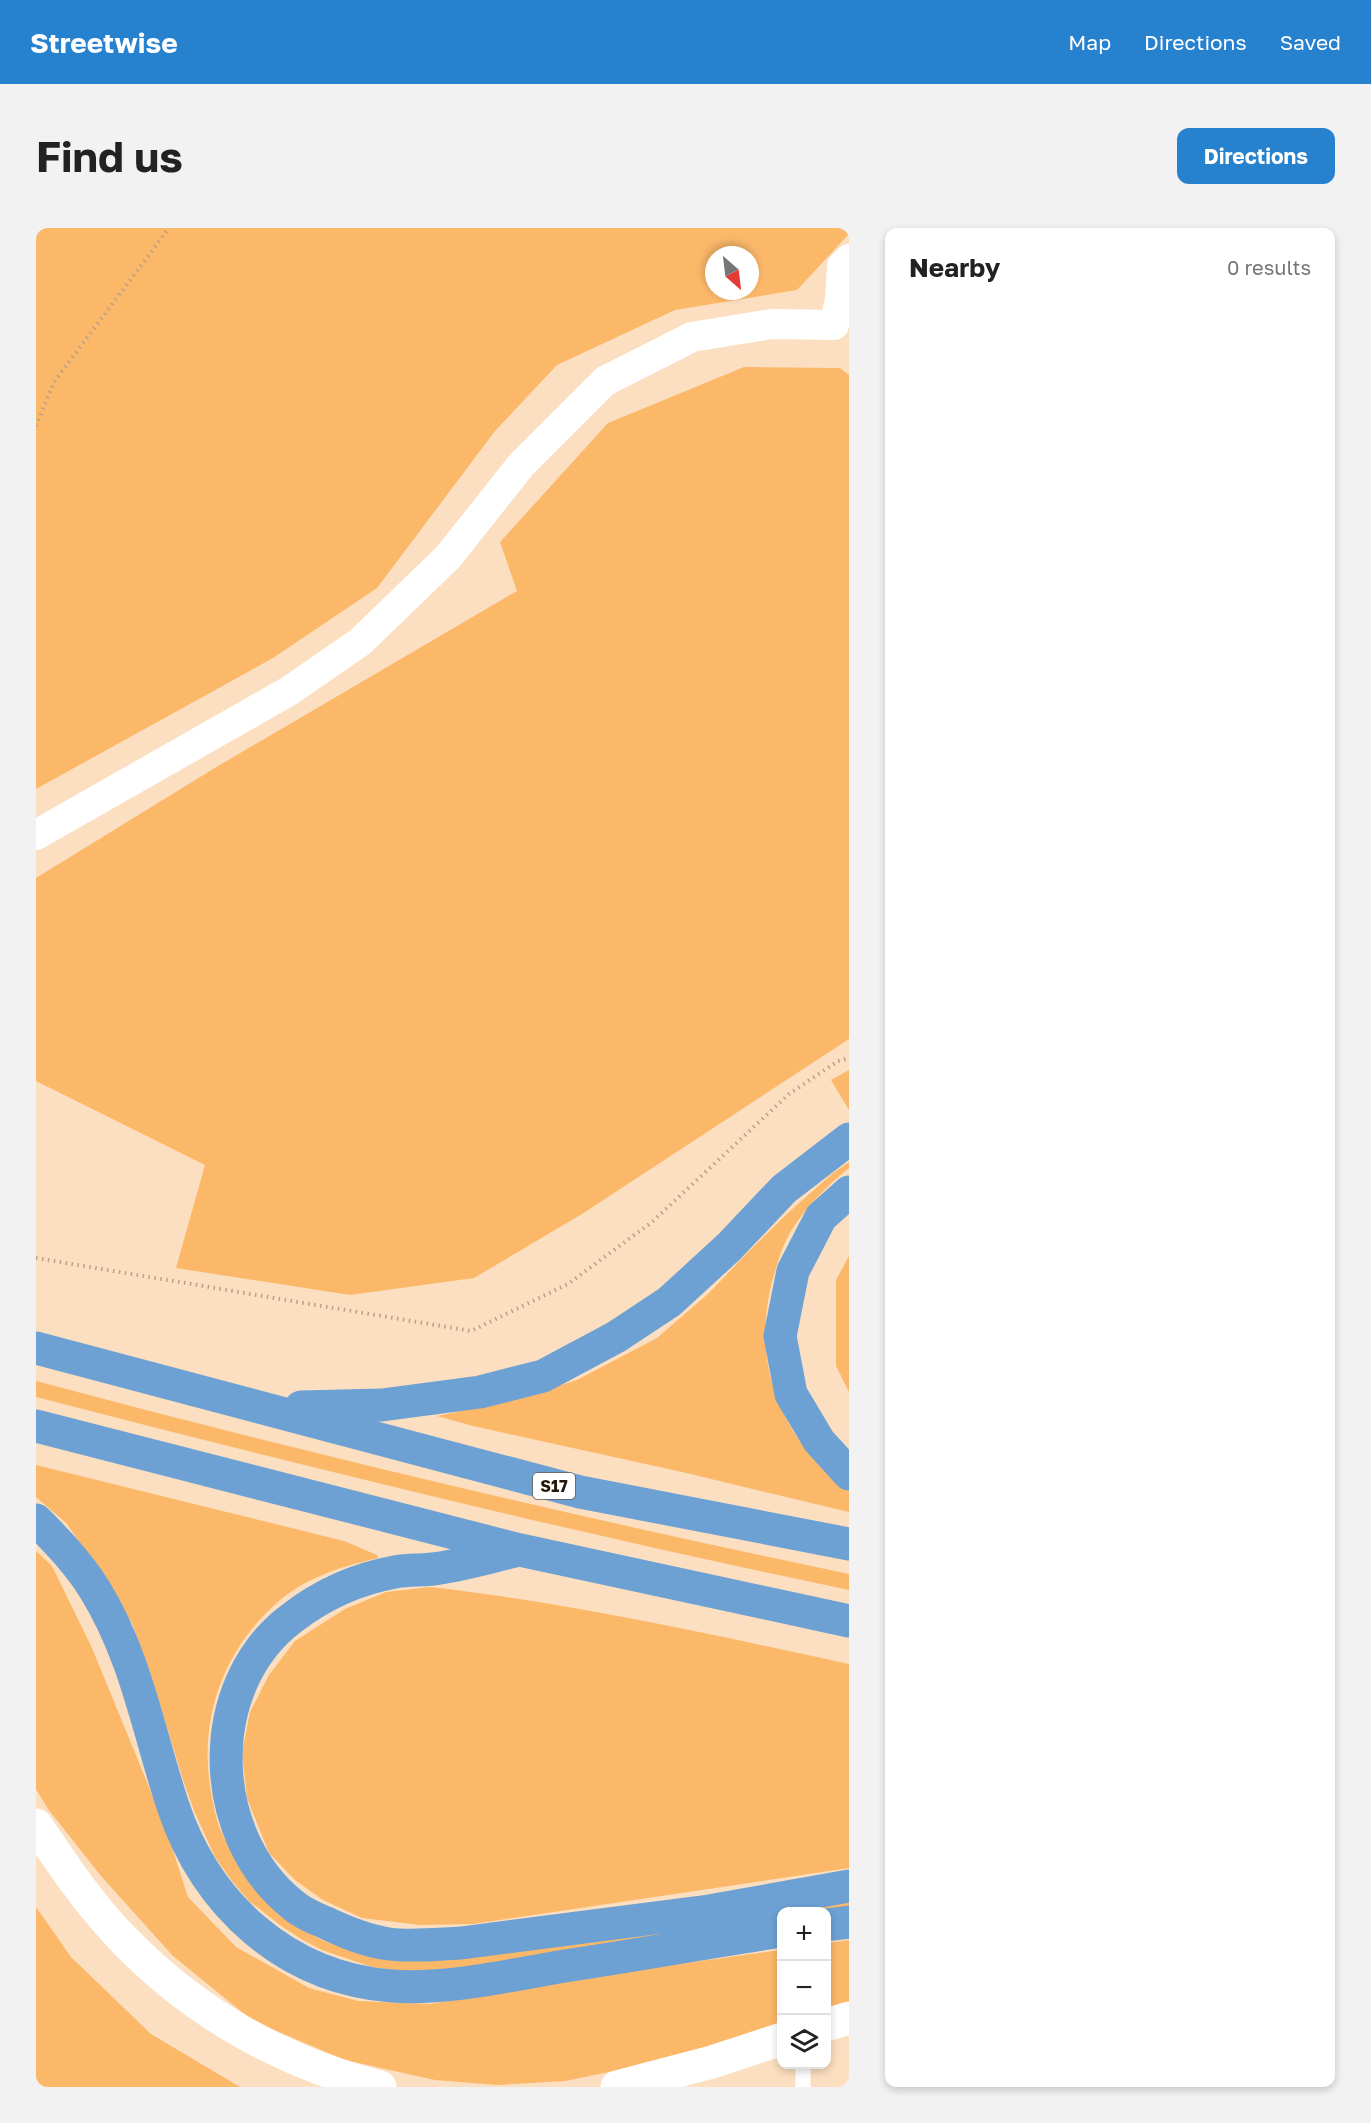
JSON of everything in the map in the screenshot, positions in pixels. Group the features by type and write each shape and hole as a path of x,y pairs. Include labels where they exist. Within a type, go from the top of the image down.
{"highway":[{"path":"263,1407 382,1405 480,1392 543,1376 616,1337 669,1302 729,1247 784,1189 849,1139"},
{"path":"849,1192 821,1217 793,1272 780,1336 791,1394 819,1441 849,1473"},
{"name":"S17","path":"36,1348 580,1492 849,1544"},
{"path":"36,1426 520,1550 849,1621"},
{"path":"36,1520 95,1589 111,1619 138,1687 174,1807 200,1866 229,1906 254,1931 305,1963 363,1982 392,1986 427,1986 777,1932"},
{"path":"520,1550 440,1569 396,1572 340,1587 290,1619 266,1642 250,1666 237,1694 225,1753 226,1782 233,1812 254,1859 270,1883 293,1906 350,1935 388,1944 461,1943 710,1911 849,1886"},
{"path":"831,1924 849,1922"}],"street":[{"path":"36,835 289,691 360,642 448,557 521,465 605,381 692,337 772,324 842,330 840,300 842,266 849,259"},
{"path":"36,1825 62,1864 124,1941 162,1976 198,2004 245,2034 283,2054 333,2073 380,2087"},
{"path":"831,2023 849,2018"},
{"path":"616,2087 712,2062 777,2041"}],"lane":[{"path":"803,2069 803,2087"}],"path":[{"path":"36,426 54,382 169,228"},
{"path":"36,1258 471,1331 568,1284 652,1222 789,1094 838,1061 849,1058"}],"shaded area":[{"path":"36,228 849,228 849,234 797,290 759,296 759,246 705,246 705,300 736,300 675,310 557,365 495,431 377,588 273,658 36,789"},
{"path":"744,367 840,368 849,375 849,1039 582,1214 474,1278 350,1295 176,1268 205,1165 36,1081 36,878 218,766 517,591 500,542 608,423"},
{"path":"849,1070 849,1110 831,1080"},
{"path":"849,1162 849,1168 812,1203 786,1239 773,1278 767,1309 765,1340 776,1397 805,1448 849,1491 849,1512 437,1416 510,1401 577,1380 657,1338 709,1293 789,1212"},
{"path":"849,1256 849,1392 836,1366 836,1280"},
{"path":"36,1381 238,1434 441,1483 849,1574 849,1590 543,1522 137,1423 36,1397"},
{"path":"36,1465 344,1541 377,1555 378,1558 339,1569 301,1585 259,1620 229,1664 212,1713 208,1739 208,1765 211,1792 222,1832 236,1854 311,1934 336,1945 370,1955 849,1897 849,1908 831,1910 831,1907 777,1907 777,1919 526,1959 432,1971 401,1971 372,1967 322,1950 284,1928 249,1901 215,1857 184,1783 132,1623 104,1577 66,1523 36,1497"},
{"path":"36,1551 52,1566 92,1648 165,1826 188,1897 236,1947 309,1988 358,2001 430,2004 578,1978 777,1951 777,2024 663,2061 565,2081 497,2085 435,2080 345,2060 253,2021 173,1956 101,1876 48,1809 36,1789"},
{"path":"430,1587 588,1610 849,1664 849,1868 473,1924 420,1925 362,1918 323,1900 295,1880 269,1853 247,1798 242,1753 250,1712 269,1675 295,1641 345,1609 386,1592"},
{"path":"36,1907 71,1957 151,2034 240,2087 36,2087"},
{"path":"849,1940 849,2003 831,2008 831,1961 831,1942"}]}
